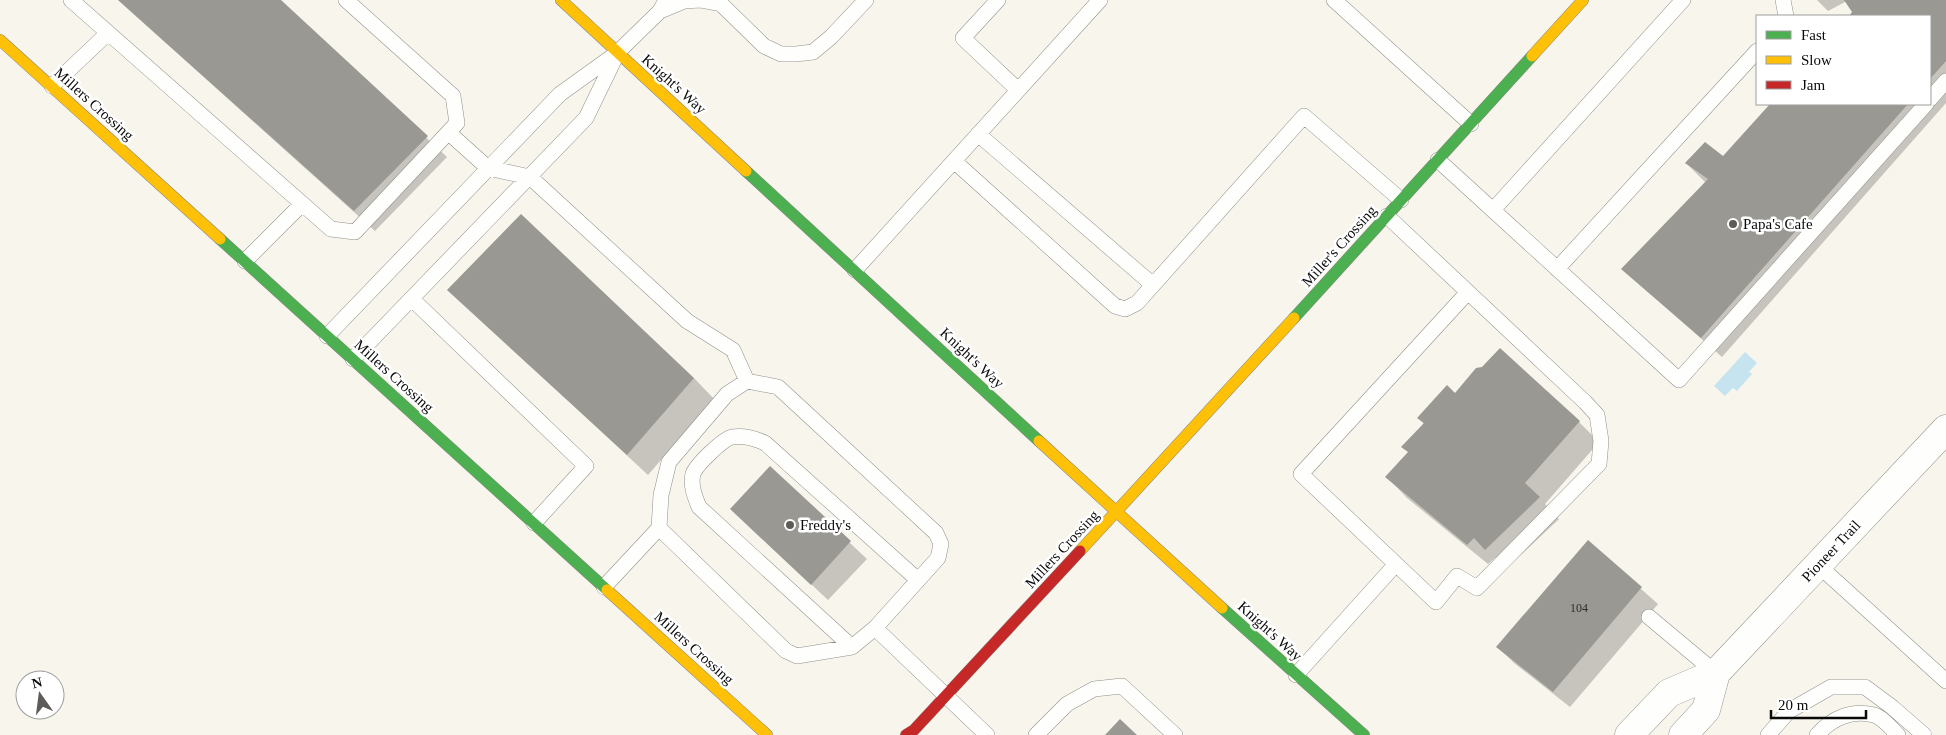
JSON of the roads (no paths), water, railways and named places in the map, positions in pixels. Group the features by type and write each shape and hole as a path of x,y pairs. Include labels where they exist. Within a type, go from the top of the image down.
{"street":[{"name":"Knight's Way","path":"561,0 1116,513 1364,735"},
{"name":"Miller's Crossing","path":"1116,513 1584,0"},
{"name":"Millers Crossing","path":"0,40 768,735"},
{"name":"Pioneer Trail","path":"1629,735 1669,693 1716,673 1946,429"},
{"name":"Millers Crossing","path":"906,735 914,730 1116,513"},
{"name":"Pioneer Trail","path":"1683,735 1706,710 1716,673"}],"lane":[{"path":"71,0 331,230 355,232 457,123 453,96 346,0"},
{"path":"327,336 560,94 617,52 663,6 700,0 721,4 764,46 781,54 796,54 813,52 831,37 866,0"},
{"path":"998,0 963,38 1018,90"},
{"path":"855,270 1100,0"},
{"path":"1334,0 1471,124"},
{"path":"1493,210 1683,0"},
{"path":"1783,0 1786,15"},
{"path":"52,86 108,33"},
{"path":"353,359 586,118 617,52"},
{"path":"1558,269 1756,52"},
{"path":"1931,98 1946,81"},
{"path":"1438,160 1679,380 1925,105"},
{"path":"954,161 1115,306 1125,309 1137,303 1304,116 1401,200"},
{"path":"449,133 488,168 530,177 687,321 733,350 747,381"},
{"path":"978,134 1153,285"},
{"path":"244,261 302,204"},
{"path":"1387,216 1468,292 1597,415 1601,441 1599,464 1477,588 1457,576 1436,602 1301,474 1468,292"},
{"path":"412,299 586,466 534,523"},
{"path":"604,587 658,528 661,495 669,462 726,394 747,381 778,387 936,533 941,544 938,558 875,628 852,647 796,656 786,651 658,528"},
{"path":"852,647 699,508 693,493 693,473 710,453 730,437 748,436 765,442 918,580"},
{"path":"1296,675 1396,564"},
{"path":"1818,565 1946,681"},
{"path":"1649,617 1716,673"},
{"path":"875,628 987,735"},
{"path":"1036,735 1067,704 1094,689 1122,686 1175,735"},
{"path":"1768,735 1789,711 1831,687 1865,687 1892,707 1924,735"},
{"path":"1817,735 1829,721 1851,714 1876,715 1898,735"}],"water":[{"path":"1745,352 1757,363 1749,372 1752,374 1737,391 1733,388 1725,396 1714,386"}],"place":[{"name":"Papa's Cafe","path":"1733,224"},
{"name":"Freddy's","path":"790,525"}]}
